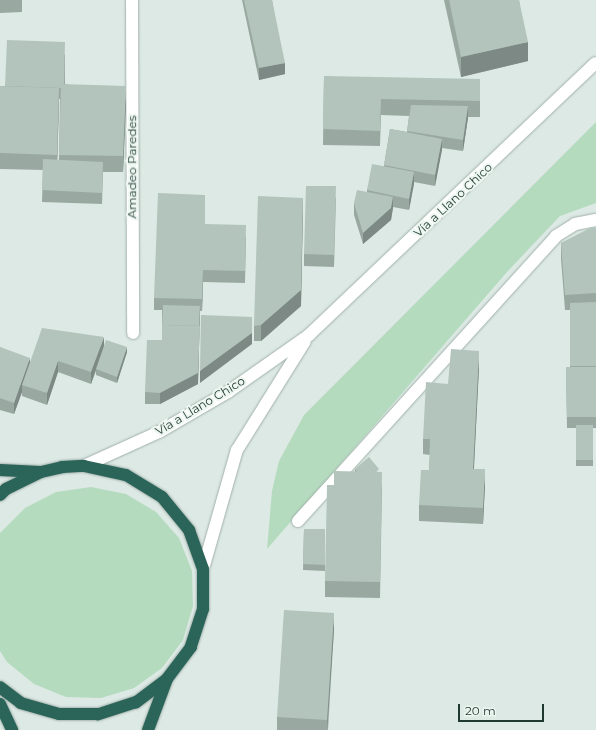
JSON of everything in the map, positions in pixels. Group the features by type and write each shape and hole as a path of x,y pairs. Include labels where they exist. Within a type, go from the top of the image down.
{"highway":[{"path":"0,495 6,489 41,472 62,467 84,466 126,475 162,497 188,530 203,569 203,609 191,647 168,679 148,730"},
{"path":"0,470 41,472"},
{"path":"0,688 22,703 59,714 98,714 136,702 168,679"},
{"path":"0,704 12,730"}],"street":[{"name":"Amadeo Paredes","path":"132,0 133,333"},
{"name":"Vía a Llano Chico","path":"84,466 159,432 228,392 309,335 596,63"},
{"path":"298,521 556,236 575,224 596,220"},
{"name":"Vía a Llano Chico","path":"203,569 237,450 309,335"}],"green space":[{"path":"596,122 596,203 560,216 507,272 267,549 272,491 279,461 304,415"},
{"path":"91,487 126,494 156,512 179,538 192,571 193,606 183,640 162,668 134,688 101,698 66,697 34,684 7,662 0,651 0,533 25,508 56,492"}],"building":[{"path":"244,0 272,0 285,63 259,68"},
{"path":"449,0 519,0 528,42 461,57"},
{"path":"7,40 65,42 64,84 61,84 61,88 5,86"},
{"path":"324,76 480,79 480,101 381,99 380,131 323,129"},
{"path":"61,84 126,86 123,156 59,155"},
{"path":"0,86 59,88 57,155 0,153"},
{"path":"411,105 468,106 463,140 407,131"},
{"path":"390,129 442,139 435,175 384,165"},
{"path":"43,159 103,162 102,193 42,190"},
{"path":"372,164 414,172 409,199 367,190"},
{"path":"306,186 336,186 334,255 304,254"},
{"path":"357,190 393,197 391,208 363,233 354,203"},
{"path":"158,193 205,195 205,224 246,225 245,271 203,270 202,299 154,298"},
{"path":"258,196 303,198 301,290 261,325 254,326"},
{"path":"590,228 596,228 596,293 565,295 561,243"},
{"path":"596,302 596,366 570,366 570,303"},
{"path":"163,305 200,306 199,326 162,325"},
{"path":"201,315 252,317 252,333 200,371"},
{"path":"162,325 200,326 198,373 160,393 145,392 147,340 162,340"},
{"path":"42,328 104,337 91,372 58,361 47,393 22,385"},
{"path":"106,340 127,347 117,377 96,369"},
{"path":"0,347 30,358 14,403 0,398"},
{"path":"451,349 479,351 473,469 485,469 483,508 419,505 421,470 429,470 430,439 423,439 426,382 448,384"},
{"path":"566,367 596,367 596,417 567,417"},
{"path":"576,425 593,425 593,460 576,460"},
{"path":"369,457 379,469 376,472 357,472 355,469"},
{"path":"334,471 382,472 380,582 325,581 327,485 334,485"},
{"path":"304,529 325,529 325,565 303,564"},
{"path":"284,610 334,613 327,720 277,717"}]}
